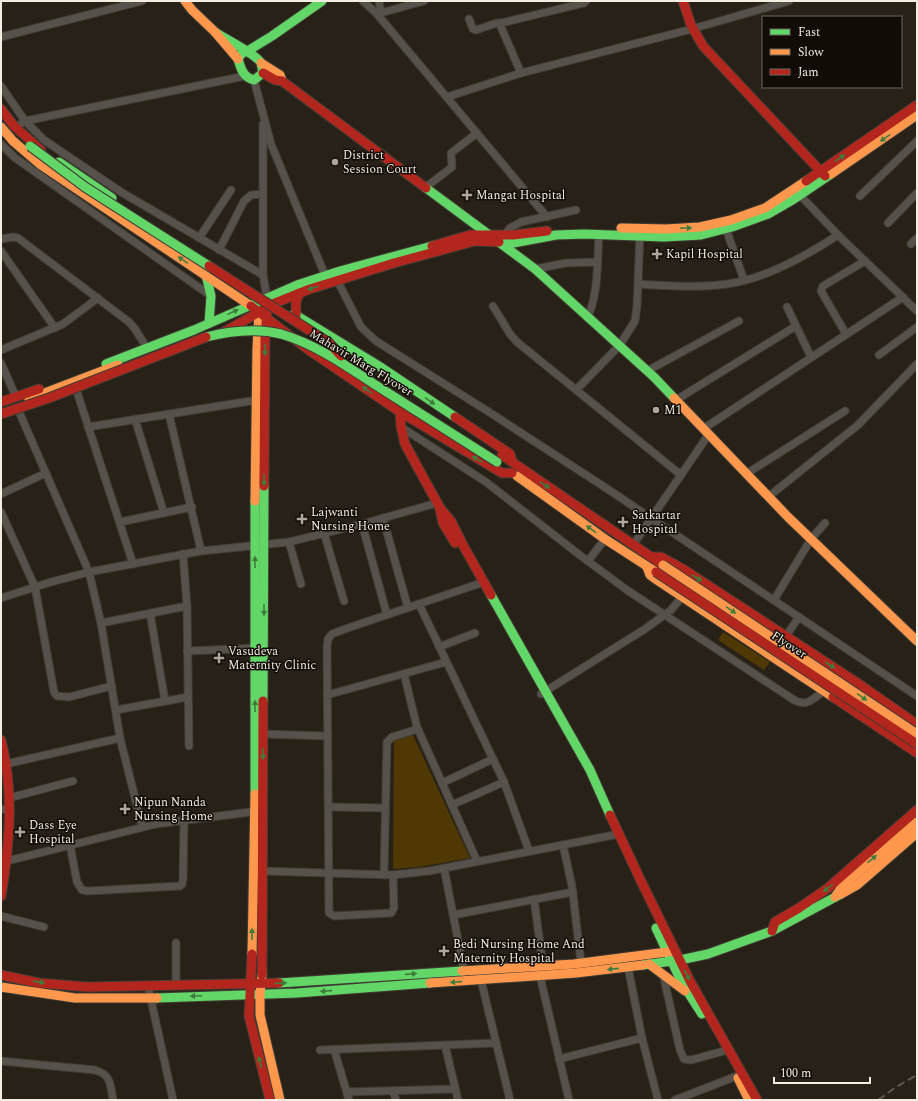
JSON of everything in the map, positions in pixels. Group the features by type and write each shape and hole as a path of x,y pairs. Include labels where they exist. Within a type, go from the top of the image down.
{"main road":[{"path":"185,1 192,10 215,32 238,60 245,76 254,80 263,73"},
{"path":"238,60 242,53 272,36 322,1"},
{"path":"683,1 688,21 703,46 823,174"},
{"path":"215,32 280,75 282,81"},
{"path":"258,60 272,36"},
{"path":"258,60 263,73 275,80 282,81 490,235"},
{"path":"823,174 917,105"},
{"path":"1,109 15,128 24,136 147,222 267,298 272,306 296,316 379,366 510,454 513,468 605,539 647,567 650,575 654,578 917,753"},
{"path":"270,1100 249,1016 263,734 257,400 258,323 272,306 326,280 337,280 475,241 585,228 641,232 664,237 701,235 726,229 768,214 823,174 917,115"},
{"path":"1,127 12,141 41,165 250,305 306,348 400,412 502,473 513,468"},
{"path":"24,136 26,142 30,146 61,170 334,347 341,356"},
{"path":"1,402 51,385 147,348 297,285 326,280 470,235 490,235 502,239 526,242 556,235 641,232 700,227 731,220 765,208 797,192"},
{"path":"502,239 647,371 768,497 917,641"},
{"path":"206,275 210,296 209,323"},
{"path":"296,316 296,302 299,293"},
{"path":"1,419 20,414 77,392 215,337 263,316"},
{"path":"263,316 265,346 256,648 259,811 263,871 262,983 260,994 260,1015 280,1100"},
{"name":"Mahavir Marg Flyover","path":"1,408 18,403 201,332 233,326 261,326 280,329 306,338 341,356 513,468"},
{"name":"Mahavir Marg Flyover","path":"1,414 49,398 205,337 239,331 264,331 297,340 313,347 499,458"},
{"path":"400,412 401,427 405,444 438,506 443,523 481,583 544,693 616,834 674,956 689,993 724,1051 757,1100"},
{"name":"Flyover","path":"513,468 650,556 917,734"},
{"path":"650,556 661,557 683,569 915,721 899,740"},
{"name":"Flyover","path":"647,567 917,744"},
{"path":"1,740 5,752 10,798 5,810 7,861 1,896"},
{"path":"772,931 775,922 828,888 917,810"},
{"path":"835,897 843,885 917,822"},
{"path":"1,975 39,983 88,987 262,983 543,966 708,954 772,931 857,885 917,833"},
{"path":"1,987 75,998 151,998 297,993 540,976 649,964 674,956"},
{"path":"674,956 690,981 740,1075 749,1100"},
{"path":"649,964 689,993"}],"street":[{"path":"1,37 142,1"},
{"path":"363,1 379,14 547,217"},
{"path":"379,1 379,14"},
{"path":"379,14 424,1"},
{"path":"469,19 472,28 475,30 497,23 584,3 586,1"},
{"path":"447,97 521,73 692,29 776,3 789,1"},
{"path":"502,23 501,27 521,73"},
{"path":"15,128 25,122 245,76"},
{"path":"254,80 271,144 326,280"},
{"path":"1,86 25,122 44,140 122,192 263,276"},
{"path":"263,113 263,276 267,298"},
{"path":"426,187 452,166 451,153 477,133"},
{"path":"860,196 917,141"},
{"path":"1,144 14,157 210,296"},
{"path":"199,238 231,190"},
{"path":"797,192 838,235 917,311"},
{"path":"219,250 244,201 251,195 262,194"},
{"path":"888,222 917,194"},
{"path":"502,239 510,228 521,222 576,210"},
{"path":"726,229 744,280"},
{"path":"577,389 619,346 635,321 641,232"},
{"path":"587,318 594,298 599,234"},
{"path":"638,284 702,286 727,284 744,280 763,274 801,257 838,235"},
{"path":"1,239 13,237 18,238 129,322 135,328 147,348"},
{"path":"911,244 917,238"},
{"path":"1,251 55,328"},
{"path":"846,334 821,294 821,291 823,286 865,261"},
{"path":"535,269 566,263 597,262"},
{"path":"337,280 361,327 376,342 489,412 917,696"},
{"path":"633,545 681,475 706,431 811,357 903,297"},
{"path":"1,350 63,324 98,298"},
{"path":"493,306 514,339 681,475"},
{"path":"787,307 811,357"},
{"path":"647,371 739,321"},
{"path":"676,400 796,326"},
{"path":"879,355 917,327"},
{"path":"1,363 16,397"},
{"path":"768,497 858,425 917,364"},
{"path":"77,392 133,564"},
{"path":"88,427 257,400"},
{"path":"746,474 845,411"},
{"path":"20,414 89,572 101,623 120,738 142,826"},
{"path":"169,414 201,550"},
{"path":"135,419 164,513"},
{"path":"401,427 486,482 588,561 664,615 800,703 807,703 824,691"},
{"path":"1,494 46,473"},
{"path":"1,598 89,572 201,550 289,542 383,518 438,506"},
{"path":"120,522 192,507"},
{"path":"1,512 35,587 53,688 57,696 69,697 112,686"},
{"path":"383,518 408,608"},
{"path":"774,600 811,540 825,523"},
{"path":"362,524 387,615"},
{"path":"324,533 344,601"},
{"path":"588,561 605,539"},
{"path":"289,542 301,584"},
{"path":"183,554 187,606 189,746"},
{"path":"393,875 394,908 391,913 331,915 329,911 327,695 328,639 332,634 481,583"},
{"path":"544,693 622,644 664,615 671,610 682,597"},
{"path":"419,604 504,782 529,851"},
{"path":"101,623 187,606"},
{"path":"150,613 165,701"},
{"path":"786,636 799,617"},
{"path":"439,647 475,633"},
{"path":"187,651 256,648"},
{"path":"327,695 446,662"},
{"path":"404,674 418,729 477,861"},
{"path":"116,710 188,697"},
{"path":"384,874 387,742 392,737 418,729"},
{"path":"263,734 328,736"},
{"path":"6,764 120,738"},
{"path":"442,783 493,758"},
{"path":"10,798 73,782"},
{"path":"452,805 504,782"},
{"path":"329,807 385,808"},
{"path":"7,861 142,826 259,811"},
{"path":"70,845 77,882 82,890 88,891 180,886 183,879 184,820"},
{"path":"263,871 393,875 444,868 616,834"},
{"path":"563,845 572,892 581,963"},
{"path":"444,868 464,971"},
{"path":"453,915 572,892"},
{"path":"534,899 543,966"},
{"path":"1,916 44,927"},
{"path":"176,943 176,985"},
{"path":"628,967 642,1038 658,1100"},
{"path":"479,970 510,1100"},
{"path":"663,974 680,1050 684,1059 691,1060 724,1051"},
{"path":"540,976 569,1100"},
{"path":"148,986 173,1100"},
{"path":"560,1059 642,1038"},
{"path":"320,1050 496,1043"},
{"path":"445,1045 458,1100"},
{"path":"334,1049 349,1100"},
{"path":"1,1061 95,1070 103,1073 108,1080 113,1100"},
{"path":"675,1100 740,1075"},
{"path":"347,1092 455,1088"},
{"path":"393,1090 396,1100"}],"shaded area":[{"path":"723,632 770,662 764,670 718,640"},
{"path":"412,733 470,858 419,867 393,869 394,738"}],"railway":[{"path":"878,1100 896,1087 917,1075"}],"traffic: fast":[{"path":"215,32 247,51 253,56 258,60 261,63 263,73 254,80 247,77 241,69 238,59 242,53 246,52 272,36 322,1"},
{"path":"30,146 85,187 209,266"},
{"path":"59,162 112,198"},
{"path":"499,242 513,243 556,235 584,234 664,237 701,235 732,227 768,214 794,199 831,174"},
{"path":"426,188 535,269 654,377 674,398"},
{"path":"106,364 194,330 297,285 340,271 432,246"},
{"path":"206,275 211,296 209,323"},
{"path":"294,314 379,366 455,417"},
{"path":"206,337 224,333 262,331 281,334 306,343 341,362 497,462"},
{"path":"263,701 264,486"},
{"path":"255,501 255,794"},
{"path":"491,595 590,770 610,815"},
{"path":"643,965 680,960 708,954 772,931 841,894"},
{"path":"656,928 682,983 702,1014"},
{"path":"279,983 462,971"},
{"path":"157,998 297,993 430,983"}],"traffic: slow":[{"path":"185,1 192,10 215,32 238,59"},
{"path":"261,63 280,75 282,81"},
{"path":"831,174 917,115"},
{"path":"1,127 13,141 41,165 251,306"},
{"path":"621,228 666,229 700,227 731,220 765,208 806,181"},
{"path":"255,501 257,349 259,313"},
{"path":"29,399 118,365"},
{"path":"674,398 788,517 917,641"},
{"path":"517,476 605,539 656,572"},
{"path":"663,565 917,734"},
{"path":"647,567 650,575 654,578 833,697"},
{"path":"252,954 255,794"},
{"path":"835,897 843,885 917,822"},
{"path":"841,894 857,885 917,833"},
{"path":"462,971 574,964 675,951"},
{"path":"649,964 685,991"},
{"path":"430,983 576,973 643,965"},
{"path":"262,975 260,1015 280,1100"},
{"path":"1,987 75,998 157,998"},
{"path":"738,1078 749,1100"}],"traffic: jam":[{"path":"683,1 691,25 703,46 825,176"},
{"path":"263,73 275,80 282,81 426,188"},
{"path":"806,181 917,105"},
{"path":"1,109 14,126 41,150"},
{"path":"432,246 470,235 513,235 547,231"},
{"path":"224,332 275,303 310,289 394,263 475,241 499,242"},
{"path":"209,266 329,343 341,356"},
{"path":"296,316 296,302 299,293"},
{"path":"251,306 306,348 400,412 502,473 512,473"},
{"path":"264,486 265,338 267,311"},
{"path":"1,414 49,398 206,337"},
{"path":"1,402 39,389"},
{"path":"400,412 401,427 405,444 440,508 451,521 491,595"},
{"path":"455,417 510,454 512,461"},
{"path":"502,455 663,565"},
{"path":"440,509 443,523 455,543"},
{"path":"652,557 661,557 683,569 856,682 917,726"},
{"path":"656,572 917,744"},
{"path":"833,697 917,753"},
{"path":"262,975 263,701"},
{"path":"1,740 8,779 9,798 7,857 1,896"},
{"path":"772,931 775,922 828,888 917,810"},
{"path":"610,815 690,981 757,1100"},
{"path":"252,954 249,1016 270,1100"},
{"path":"1,975 39,983 88,987 279,983"}],"place":[{"name":"District Session Court","path":"335,162"},
{"name":"Mangat Hospital","path":"467,195"},
{"name":"Kapil Hospital","path":"657,254"},
{"name":"M1","path":"656,410"},
{"name":"Lajwanti Nursing Home","path":"302,519"},
{"name":"Satkartar Hospital","path":"623,522"},
{"name":"Vasudeva Maternity Clinic","path":"219,658"},
{"name":"Nipun Nanda Nursing Home","path":"125,809"},
{"name":"Dass Eye Hospital","path":"20,832"},
{"name":"Bedi Nursing Home And Maternity Hospital","path":"444,951"}]}
